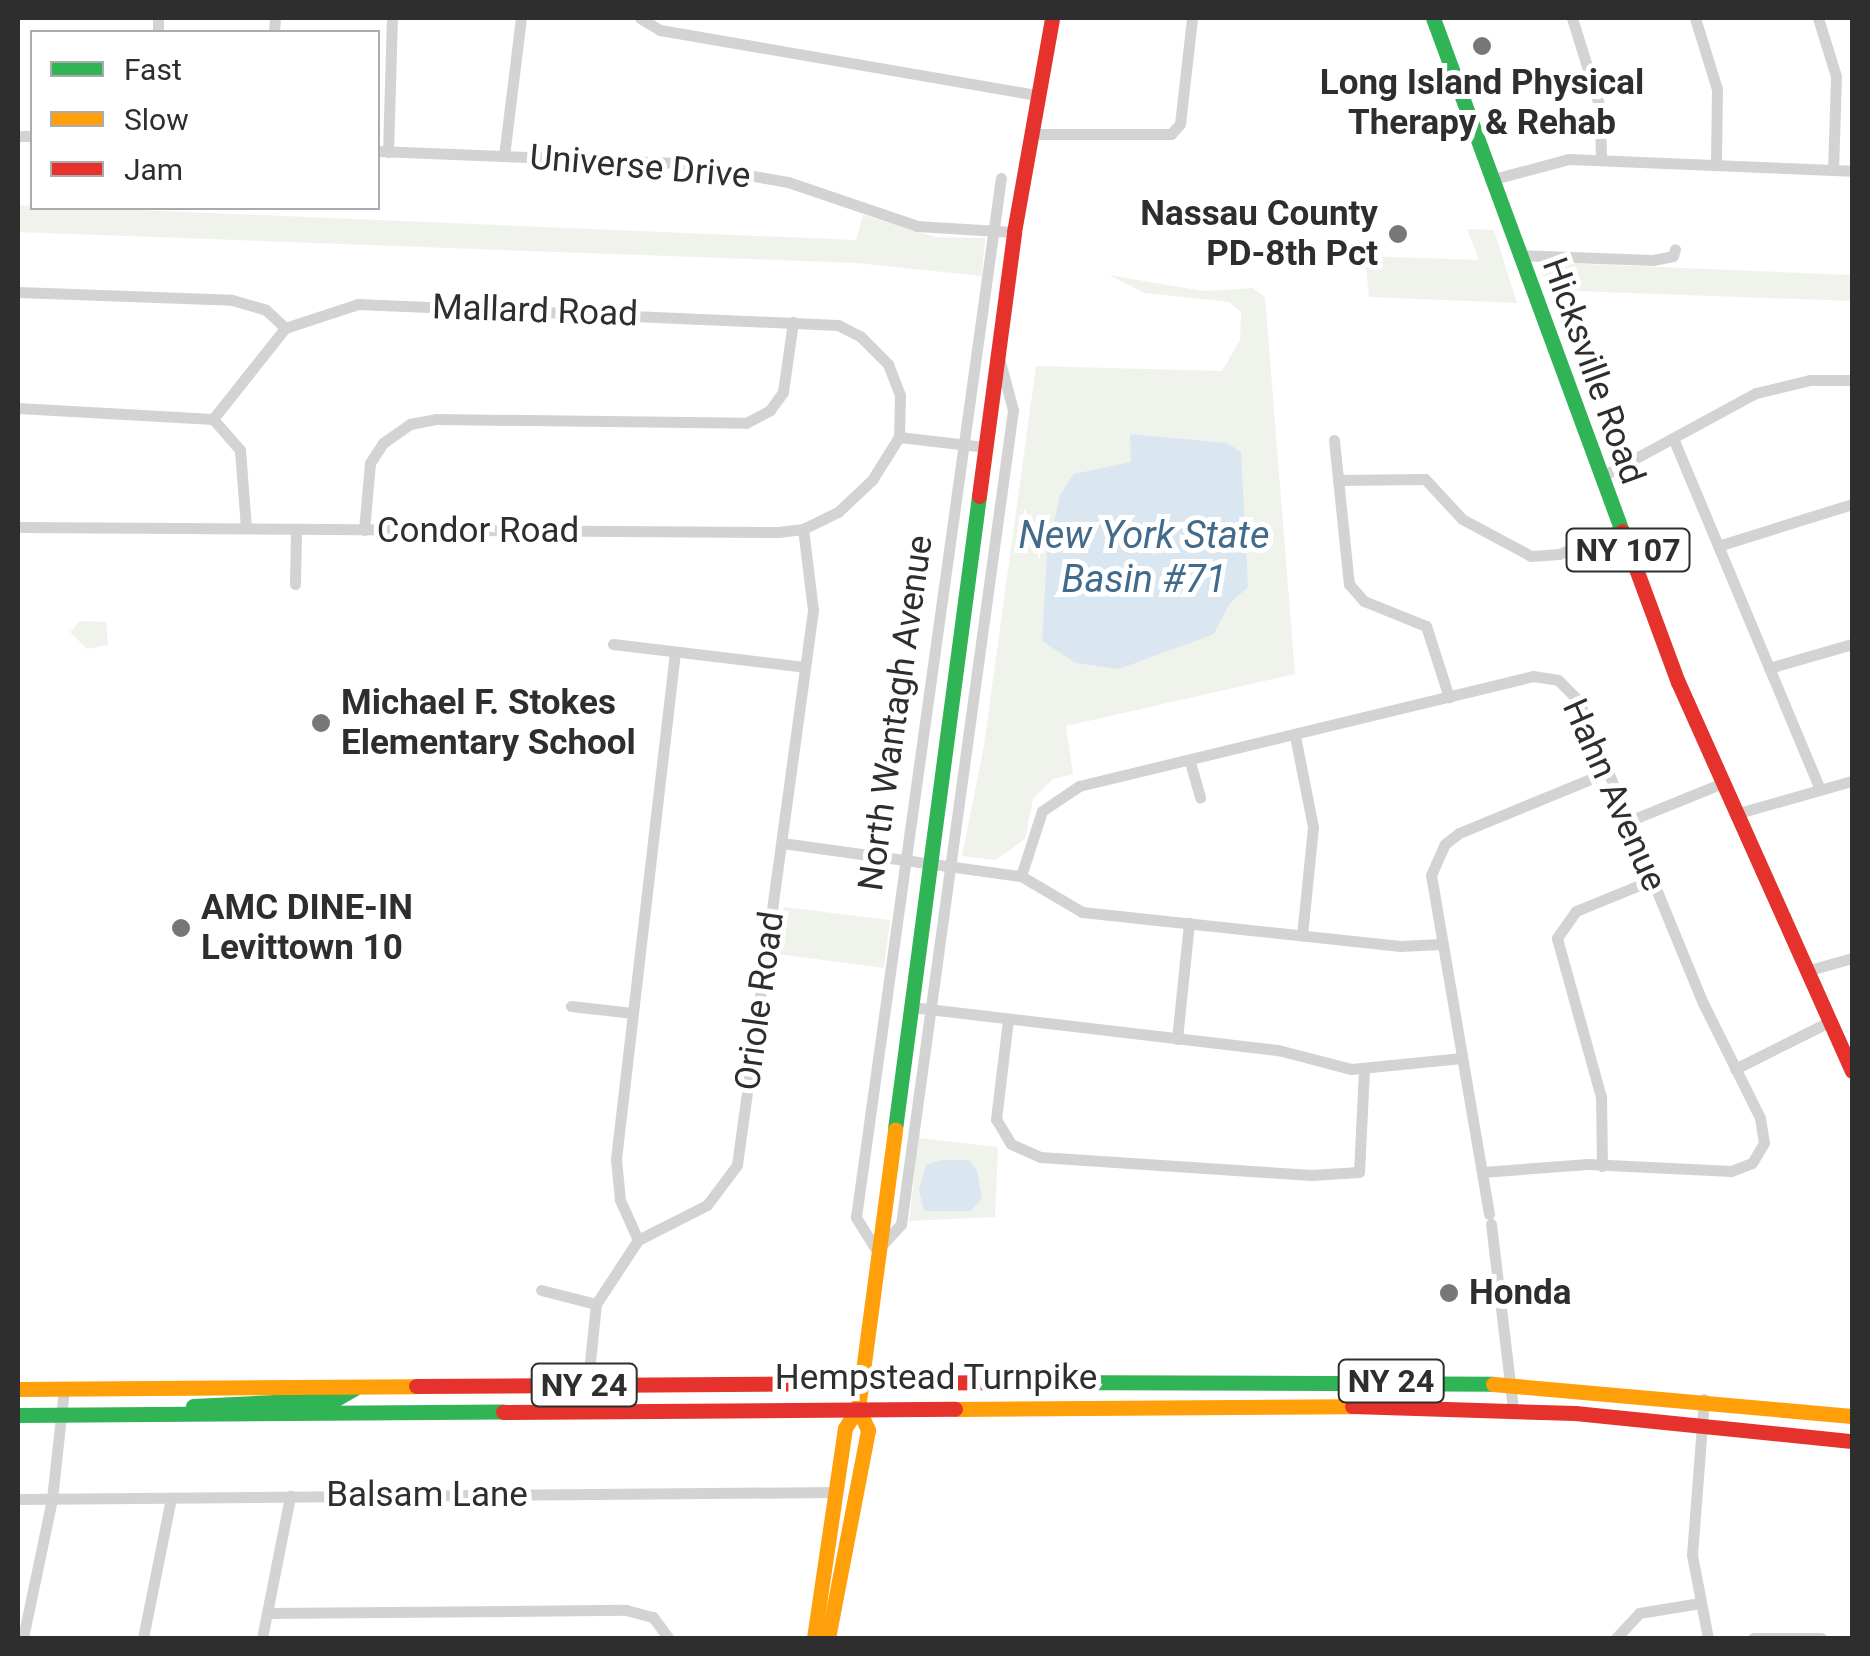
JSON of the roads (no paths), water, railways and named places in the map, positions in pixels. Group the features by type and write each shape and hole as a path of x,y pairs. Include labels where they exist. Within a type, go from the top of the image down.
{"main road":[{"name":"North Wantagh Avenue","path":"858,1408 1014,232 1052,18"},
{"name":"Hicksville Road","path":"1433,18 1620,530 1720,784 1852,1070"},
{"name":"Hempstead Turnpike","path":"18,1389 1514,1384 1704,1398 1852,1416"},
{"path":"356,1412 357,1386"},
{"path":"159,1414 221,1401 336,1399 357,1386"},
{"name":"Hempstead Turnpike","path":"18,1415 858,1408 1513,1408 1852,1442"},
{"path":"814,1638 845,1428 858,1408"},
{"path":"828,1638 868,1430 858,1408"}],"street":[{"path":"382,151 392,18"},
{"path":"504,156 522,18"},
{"path":"1032,134 1171,134 1180,124 1192,18"},
{"path":"1572,18 1600,108 1601,160"},
{"path":"1695,18 1717,89 1716,165"},
{"path":"1818,18 1836,76 1832,170"},
{"path":"642,21 1038,95"},
{"name":"Universe Drive","path":"382,151 678,163 788,182 916,226 1014,232"},
{"path":"1490,180 1548,161 1852,171"},
{"name":"North Wantagh Avenue","path":"998,354 1014,410 900,1224 876,1251 856,1218 1002,178"},
{"path":"1518,254 1652,260 1673,256 1675,249"},
{"path":"18,292 232,300 266,310 284,328 213,419"},
{"name":"Mallard Road","path":"284,328 358,304 838,325 875,347 898,385 899,438"},
{"path":"364,530 370,464 383,442 410,424 436,418 746,422 770,410 784,392 793,322"},
{"path":"1601,478 1756,392 1810,380 1852,380"},
{"path":"18,408 213,419 240,450 246,528"},
{"path":"803,529 858,496 899,438 986,447"},
{"path":"1673,438 1820,790"},
{"path":"1334,440 1349,584 1364,601 1426,626 1449,697"},
{"path":"1338,480 1425,479 1462,519 1531,556 1559,554 1620,530"},
{"path":"1718,546 1852,504"},
{"name":"Condor Road","path":"18,527 803,529"},
{"name":"Oriole Road","path":"585,1410 596,1304 638,1240 707,1205 737,1165 814,594 803,529"},
{"path":"296,530 296,584"},
{"path":"612,644 805,667"},
{"path":"1769,668 1852,644"},
{"path":"638,1240 616,1184 675,652"},
{"name":"Hahn Avenue","path":"1021,876 1034,826 1052,799 1079,786 1533,676 1558,680 1579,700 1652,880 1764,1130 1752,1162 1731,1171 1602,1166 1482,1172"},
{"path":"1296,736 1313,827 1302,935"},
{"path":"1190,762 1200,798"},
{"path":"1513,1408 1514,1384 1490,1219 1431,875 1446,844 1471,827 1608,772"},
{"path":"1735,814 1852,780"},
{"path":"1629,822 1720,784"},
{"path":"782,843 1021,876 1070,909 1302,935 1441,944"},
{"path":"1602,1166 1601,1097 1557,938 1576,911 1652,880"},
{"path":"1177,1039 1189,923"},
{"path":"1806,971 1852,958"},
{"path":"572,1006 633,1013"},
{"path":"911,1007 1177,1039 1364,1068 1460,1058"},
{"path":"1008,1020 996,1120 1011,1144 1040,1157 1311,1175 1359,1172 1364,1068"},
{"path":"1735,1070 1830,1022"},
{"path":"541,1290 596,1304"},
{"path":"23,1638 23,1616 52,1498 64,1389"},
{"path":"1704,1398 1692,1527 1708,1638"},
{"name":"Balsam Lane","path":"18,1499 836,1492"},
{"path":"262,1638 290,1496"},
{"path":"142,1638 172,1498"},
{"path":"1616,1638 1639,1612 1700,1603"},
{"path":"267,1613 626,1610 653,1617 668,1638"},
{"path":"1753,1638 1822,1638"}],"water":[{"name":"New York State Basin #71","path":"1130,434 1227,443 1241,452 1248,587 1230,603 1214,634 1119,669 1076,663 1042,641 1047,555 1060,495 1074,474 1131,462"},
{"path":"941,1160 969,1160 977,1170 982,1198 971,1211 924,1211 919,1190 926,1165"}],"place":[{"name":"Long Island Physical Therapy & Rehab","path":"1482,46"},
{"name":"Nassau County PD-8th Pct","path":"1398,234"},
{"name":"Michael F. Stokes Elementary School","path":"321,723"},
{"name":"AMC DINE-IN Levittown 10","path":"181,928"},
{"name":"Honda","path":"1449,1293"}]}
